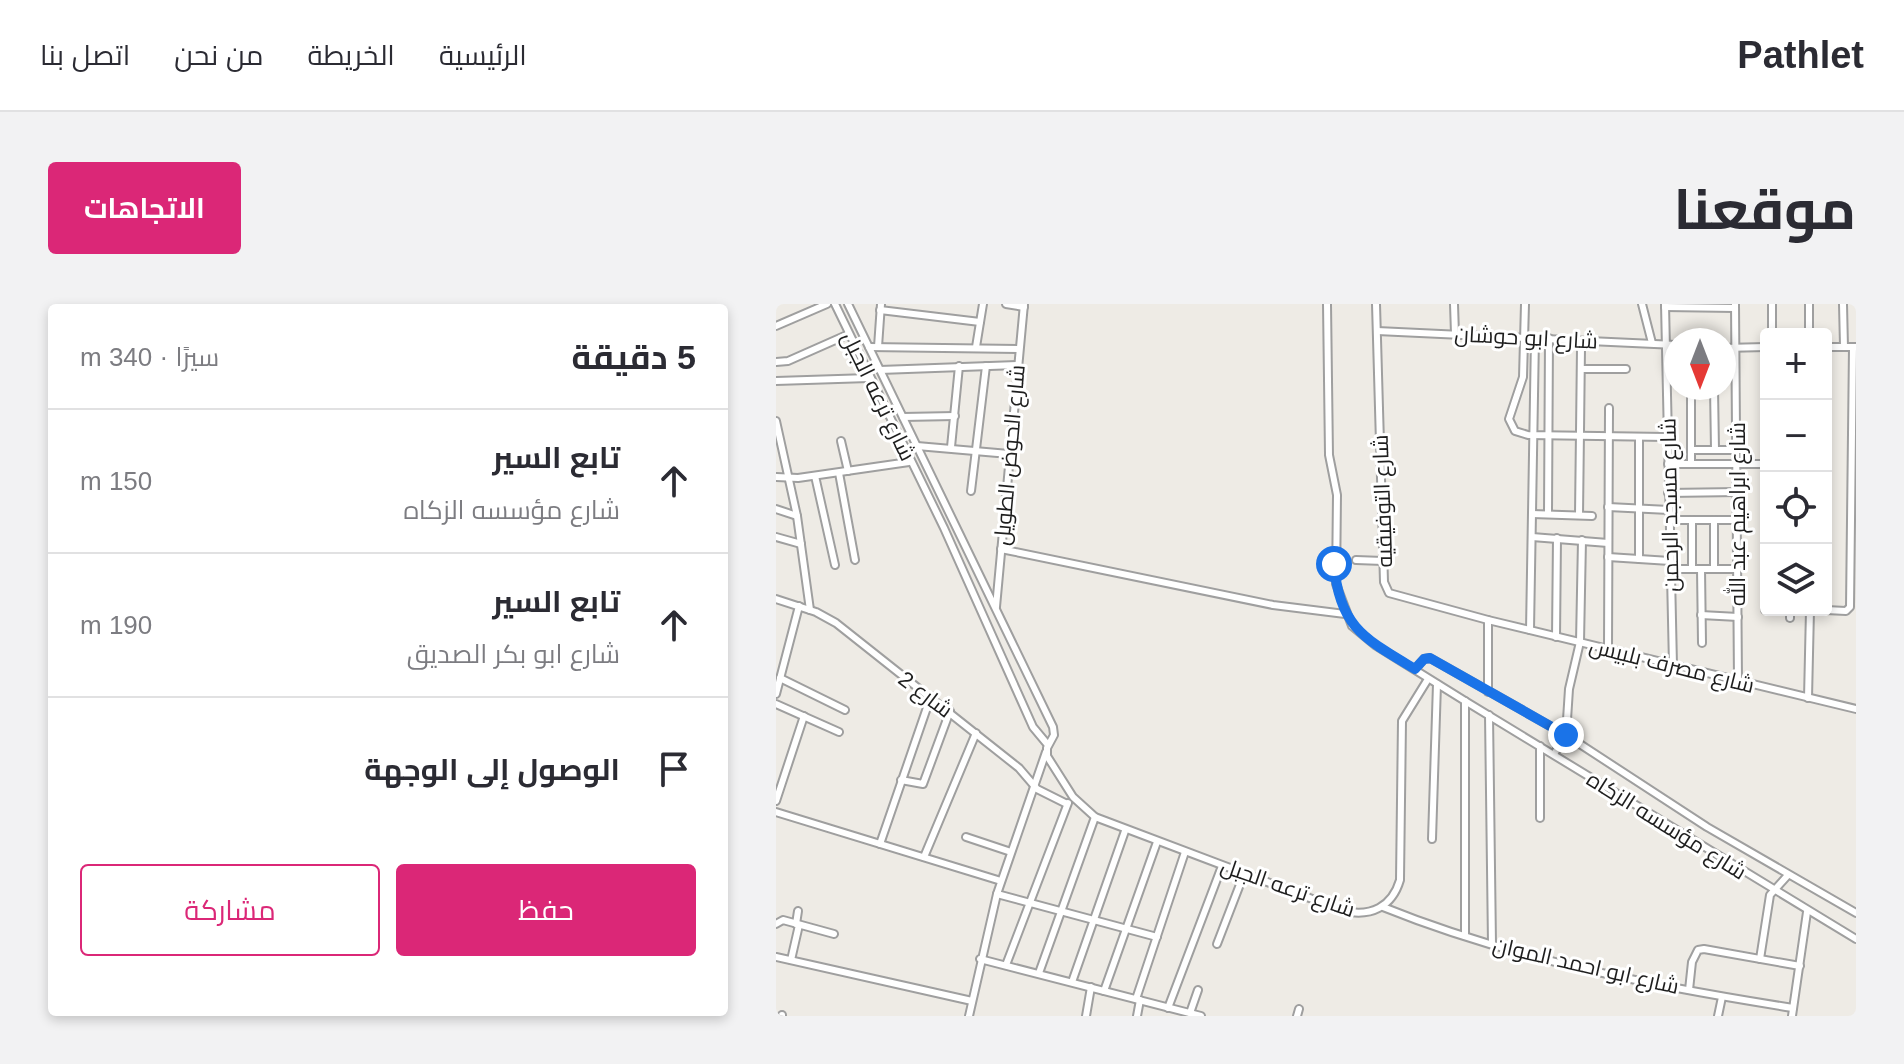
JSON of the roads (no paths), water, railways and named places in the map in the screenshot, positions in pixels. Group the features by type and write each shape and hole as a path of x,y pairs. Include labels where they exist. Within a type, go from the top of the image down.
{"street":[{"path":"776,326 827,304"},
{"name":"شارع ترعه الجبل","path":"835,304 849,334 903,417 996,607 1053,727 1054,735 1047,749"},
{"name":"شارع ترعه الجبل","path":"848,304 869,347 873,371 909,462 944,528 1033,727 1073,797 1095,817 1125,831 1357,914 1383,907 1391,900 1400,880 1402,721 1428,679"},
{"path":"976,347 983,304"},
{"path":"1006,304 1024,306"},
{"path":"1001,549 1273,605 1345,614 1334,564 1337,495 1329,455 1327,304"},
{"name":"شارع التوفيقيه","path":"1376,304 1385,588 1394,596 1488,620"},
{"path":"1454,304 1455,334"},
{"path":"1525,304 1523,377 1509,419 1515,431 1549,436 1667,437"},
{"path":"1642,304 1652,343"},
{"path":"1772,304 1772,328"},
{"path":"1809,304 1809,328"},
{"path":"1843,304 1844,347"},
{"name":"شارع الحوض الطويل","path":"996,607 1024,306"},
{"path":"1665,306 1735,306"},
{"name":"شارع مسجد الرحمن","path":"1665,306 1666,328"},
{"name":"شارع ابراهيم عبد الله","path":"1735,306 1736,328"},
{"path":"878,347 881,307 980,322"},
{"name":"شارع ابو حوشان","path":"1377,331 1664,344"},
{"path":"776,362 788,361 849,334"},
{"path":"1530,630 1535,337"},
{"path":"1548,514 1549,338"},
{"path":"869,347 1019,349"},
{"path":"1736,348 1760,347"},
{"path":"1832,347 1855,347 1850,607 1846,611 1832,610"},
{"path":"1579,515 1581,348"},
{"name":"شارع ابراهيم عبد الله","path":"1736,348 1738,681"},
{"path":"776,381 873,371 1017,365"},
{"path":"951,447 959,366"},
{"path":"971,491 986,366"},
{"path":"1581,369 1626,369"},
{"name":"شارع مسجد الرحمن","path":"1667,400 1673,665"},
{"path":"1691,400 1691,464"},
{"path":"1714,400 1715,450"},
{"path":"1608,649 1609,408"},
{"path":"903,417 955,416"},
{"path":"776,421 779,450 797,516 810,610"},
{"path":"1639,437 1639,559"},
{"path":"841,441 848,471"},
{"path":"917,446 1009,454"},
{"path":"1691,450 1738,450"},
{"path":"776,477 815,476 909,462"},
{"path":"1668,464 1760,463"},
{"path":"1765,544 1766,472"},
{"path":"839,473 855,560"},
{"path":"815,476 835,565"},
{"path":"1668,493 1738,492"},
{"path":"1608,507 1669,510"},
{"path":"776,509 797,516"},
{"path":"1532,514 1592,516"},
{"path":"1669,520 1738,520"},
{"path":"1692,520 1702,643"},
{"path":"1714,520 1714,569"},
{"path":"776,537 801,544"},
{"path":"1532,537 1608,543"},
{"path":"1556,637 1557,538"},
{"path":"1554,754 1566,735 1569,689 1580,642 1582,540"},
{"path":"1608,557 1696,569 1738,569"},
{"path":"1356,560 1383,561"},
{"name":"شارع 2","path":"776,600 830,619 950,711 1019,768 1034,787 1067,804"},
{"path":"776,694 799,606"},
{"name":"شارع مؤسسه الزكاه","path":"1345,614 1363,637 1428,679 1856,939"},
{"path":"1701,615 1738,617"},
{"path":"1808,698 1810,616"},
{"path":"1488,620 1488,692"},
{"name":"شارع مصرف بلبيس","path":"1488,620 1856,709"},
{"path":"1417,671 1424,659 1488,692 1566,735 1788,875 1856,913"},
{"path":"780,678 845,710"},
{"path":"1432,839 1437,684"},
{"path":"880,844 931,696"},
{"path":"1465,701 1465,936"},
{"path":"776,704 839,732"},
{"path":"901,780 923,784 950,711"},
{"path":"1489,715 1492,944"},
{"path":"776,801 804,716"},
{"path":"924,857 976,733"},
{"path":"1540,746 1540,818"},
{"path":"969,1016 997,894 1047,749"},
{"path":"1006,965 1067,804 1073,797"},
{"path":"776,812 1001,881"},
{"path":"1039,973 1059,910 1095,817"},
{"path":"1072,982 1125,831"},
{"path":"966,837 1011,852"},
{"path":"1104,991 1157,842"},
{"path":"1137,1016 1138,1000 1185,852"},
{"path":"1168,1008 1222,866"},
{"path":"1217,944 1244,874"},
{"path":"1760,959 1768,902 1773,891 1788,875"},
{"path":"997,894 1157,937"},
{"name":"شارع ابو احمد الموان","path":"1383,907 1465,936 1611,976 1793,1008"},
{"path":"791,960 798,911"},
{"path":"1792,1016 1807,912"},
{"path":"776,924 779,920 834,934"},
{"path":"1689,990 1692,962 1698,950 1800,966"},
{"path":"776,957 972,1001"},
{"path":"980,959 1201,1016"},
{"path":"1086,1016 1091,987"},
{"path":"1190,1013 1198,990"},
{"path":"1718,1016 1722,997"}]}
